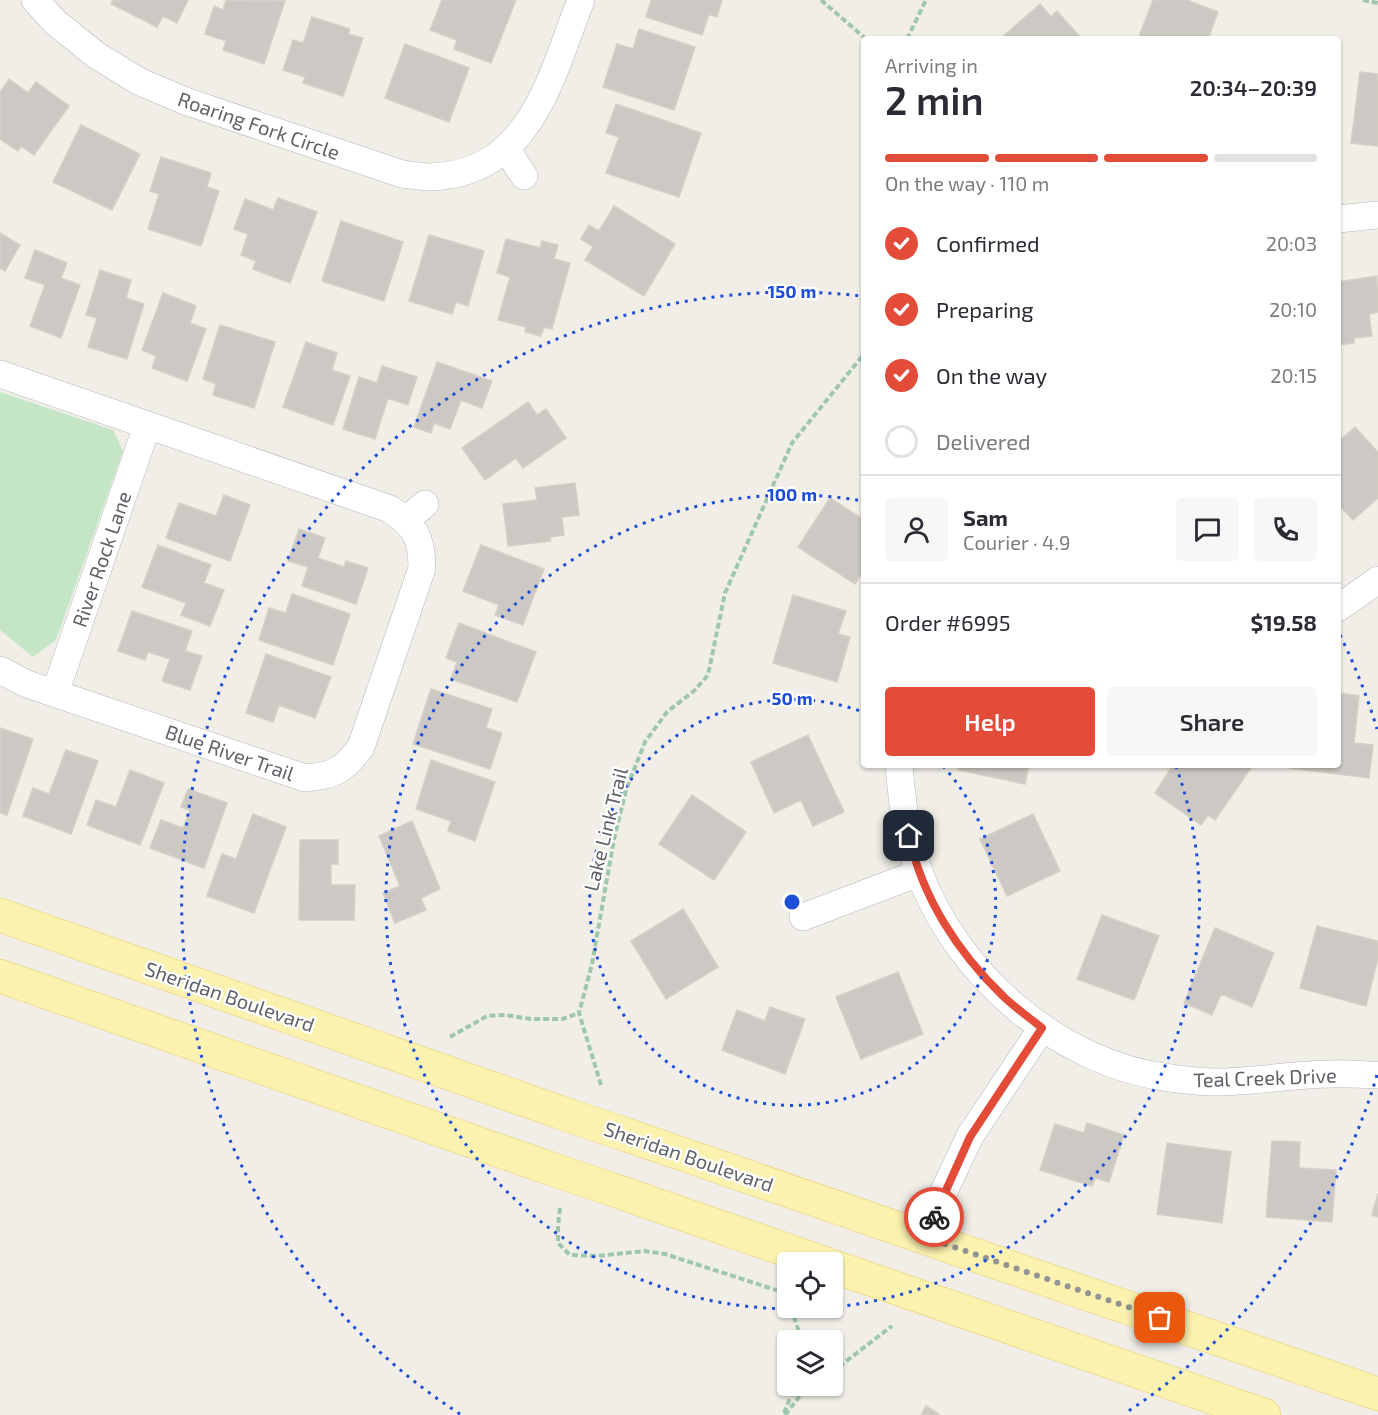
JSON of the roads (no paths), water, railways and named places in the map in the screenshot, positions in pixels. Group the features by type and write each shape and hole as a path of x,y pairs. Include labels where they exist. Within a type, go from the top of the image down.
{"main road":[{"name":"Sheridan Boulevard","path":"0,915 562,1113 1378,1394"},
{"path":"0,976 792,1252"},
{"path":"843,1270 1264,1415"}],"street":[{"name":"Roaring Fork Circle","path":"34,0 55,22 96,55 140,82 188,102 402,174 430,177 460,172 488,161 506,149 527,127 541,103 581,0"},
{"path":"506,149 524,176"},
{"path":"1341,219 1378,215"},
{"name":"Blue River Trail","path":"0,375 390,509 415,512 416,532 422,549 422,568 361,747 357,770 342,769 326,777 305,778 27,684 0,670"},
{"name":"River Rock Lane","path":"55,693 147,426"},
{"path":"1341,606 1378,580"},
{"name":"Teal Creek Drive","path":"899,768 902,802 912,852 944,924 973,965 1004,998 1042,1028 1077,1048 1121,1066 1167,1077 1215,1082 1333,1074 1378,1075"},
{"path":"803,917 920,873"},
{"path":"925,1237 970,1137 1042,1028"}]}
